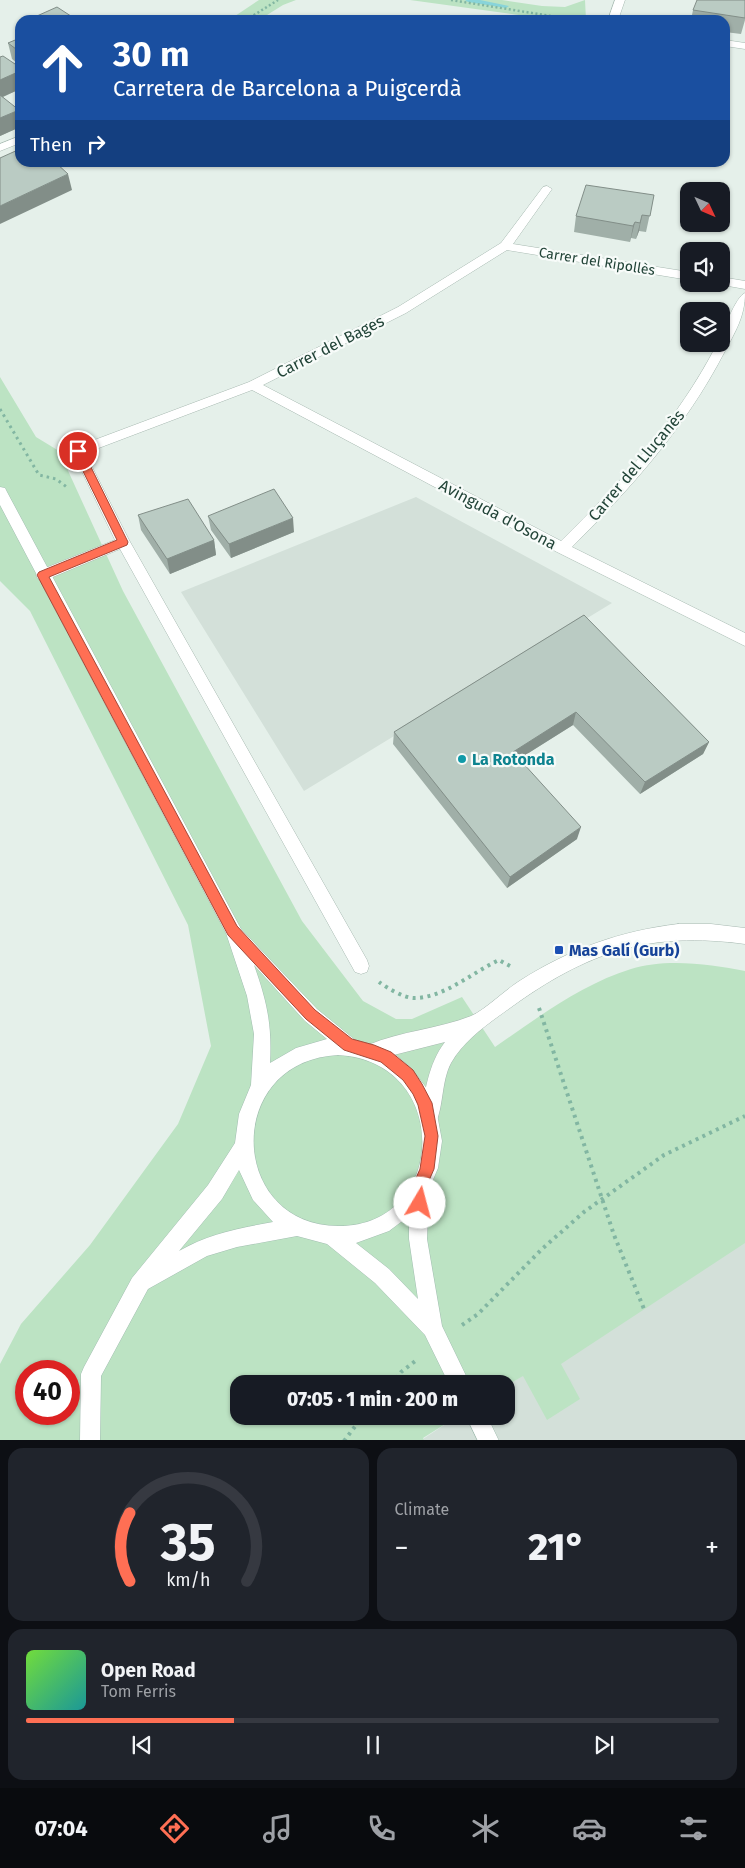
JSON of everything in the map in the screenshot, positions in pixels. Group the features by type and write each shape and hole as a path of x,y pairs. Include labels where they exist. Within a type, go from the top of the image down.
{"street":[{"path":"615,15 620,0"},
{"path":"730,44 745,46"},
{"path":"0,148 15,141"},
{"name":"Carrer del Bages","path":"123,542 78,451 253,385 402,310 505,246 547,189"},
{"name":"Carrer del Ripollès","path":"505,246 680,275"},
{"path":"730,282 745,285"},
{"name":"Carrer del Lluçanès","path":"562,548 613,498 675,424 720,352 745,298"},
{"name":"Avinguda d'Osona","path":"253,385 562,548 745,640"},
{"path":"0,492 233,930 256,996 263,1034 260,1091"},
{"path":"43,575 123,542 362,966"},
{"path":"233,930 310,1015 349,1045"},
{"path":"429,1119 436,1080 446,1055 478,1021 524,986 584,953 620,941 668,932 716,932 745,936"},
{"path":"374,1051 441,1034 478,1021"},
{"path":"349,1045 374,1051 396,1064 408,1075 425,1103 432,1136 427,1169 420,1185 399,1212 386,1223 358,1234 333,1237 296,1227 275,1213 259,1193 249,1170 245,1143 249,1116 260,1091 277,1070 299,1055 323,1046 349,1045"},
{"path":"90,1440 91,1374 139,1284 215,1192 245,1143"},
{"path":"420,1185 418,1239 432,1328"},
{"path":"139,1284 203,1248 237,1238 296,1227"},
{"path":"333,1237 382,1276 432,1328 456,1375"},
{"path":"481,1425 489,1440"}],"path":[{"path":"254,15 278,0"},
{"path":"451,0 545,15"},
{"path":"0,409 39,475 56,479 70,489"},
{"path":"362,966 383,986 413,998 437,992 462,981 480,968 500,960 510,966"},
{"path":"538,1005 602,1200 644,1309"},
{"path":"478,1314 542,1249 602,1200 664,1156 745,1116"},
{"path":"344,1440 356,1425"}],"shaded area":[{"path":"416,497 612,603 304,791 181,592"},
{"path":"745,1237 745,1440 423,1439 444,1425 515,1425 515,1380"}],"green space":[{"path":"259,0 296,0 283,5 267,15 236,15"},
{"path":"410,0 502,0 542,6 565,7 585,0 586,15 519,15"},
{"path":"0,377 36,437 59,451 123,591 302,921 363,1001 396,1019 412,1019 462,997 495,1047 595,983 631,969 658,964 688,963 745,971 745,1243 561,1364 580,1399 547,1420 523,1376 515,1381 515,1375 230,1375 230,1425 444,1425 423,1438 424,1440 0,1440 0,1364 21,1324 90,1245 178,1124 211,1046 188,925 30,611 0,581"}],"building":[{"path":"697,0 745,0 745,18 693,10"},
{"path":"57,7 69,15 39,15"},
{"path":"15,40 15,48 8,43"},
{"path":"3,56 15,64 15,73 0,80 0,57"},
{"path":"0,95 15,107 15,112 0,118"},
{"path":"15,151 15,167 60,167 68,174 0,206 0,158"},
{"path":"586,185 654,195 650,216 642,215 640,223 635,222 633,226 576,216"},
{"path":"274,489 293,518 229,544 208,516"},
{"path":"188,499 214,540 167,559 138,515"},
{"name":"La Rotonda","path":"584,615 709,742 645,782 576,712 513,752 581,827 510,877 394,732"}],"waterway":[{"path":"468,0 506,6"}],"place":[{"name":"La Rotonda","path":"462,759"},
{"name":"Mas Galí (Gurb)","path":"559,950"}],"route":[{"path":"78,451 123,542 43,575 233,930 310,1015 349,1045 374,1051 386,1057 408,1075 418,1089 425,1103 432,1136 427,1169 420,1185 420,1203"}]}
